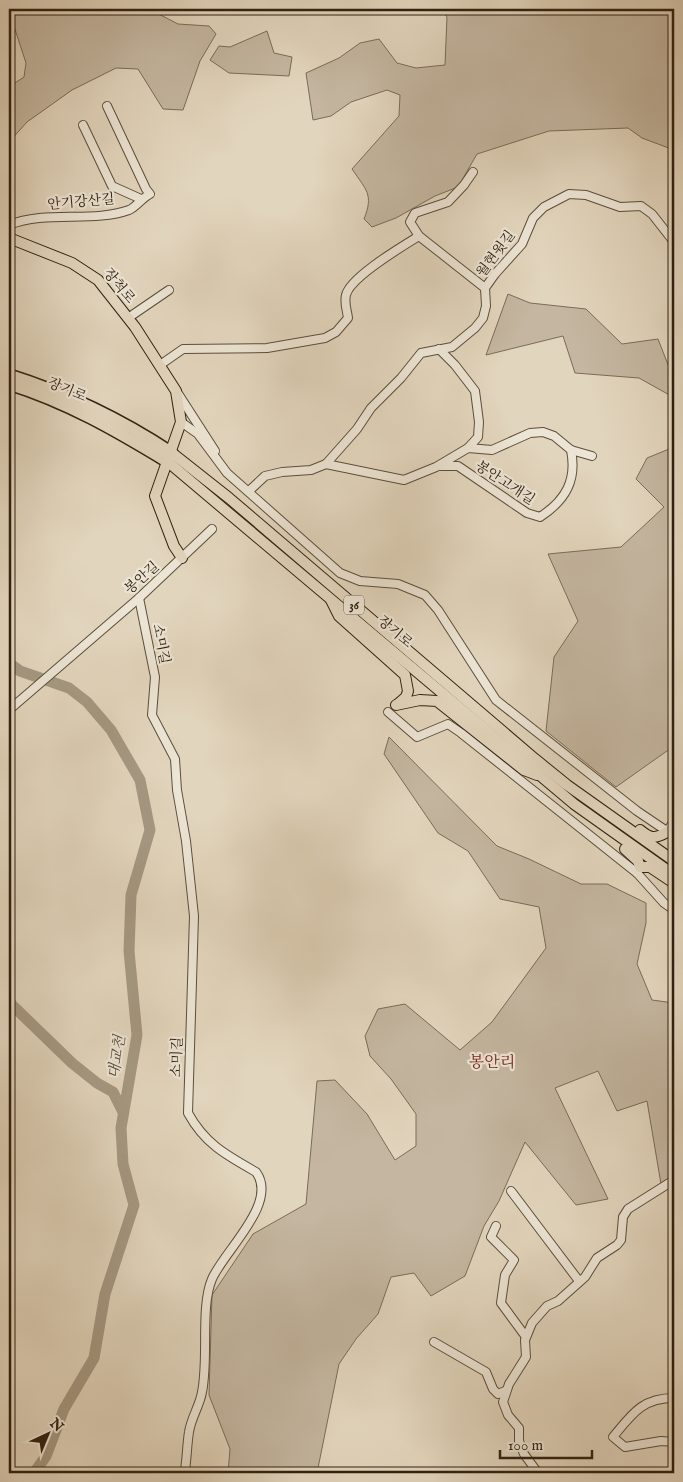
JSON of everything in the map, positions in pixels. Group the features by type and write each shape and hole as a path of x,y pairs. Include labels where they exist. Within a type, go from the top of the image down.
{"highway":[{"name":"장기로","path":"9,375 69,397 140,434 170,458"},
{"name":"장기로","path":"9,384 66,404 170,458"}],"main road":[{"name":"장척로","path":"9,238 72,263 88,272 105,287 160,364 176,390"},
{"path":"176,390 181,422 170,458 155,496 174,546 182,558"},
{"name":"장기로","path":"170,458 574,804 674,875"},
{"name":"장기로","path":"170,458 222,493 535,759 651,846 674,861"},
{"path":"330,596 339,616 405,675 408,691 406,697 396,705 420,700 437,701 524,770 543,777"},
{"path":"574,804 584,819 631,854 638,870 650,867 674,883"},
{"path":"596,804 606,804 650,837 656,838 671,834"},
{"path":"671,834 664,847 674,853"}],"street":[{"name":"안기강산길","path":"9,225 58,216 115,214 131,209 140,199 150,194 107,106"},
{"path":"83,125 112,186 140,199"},
{"path":"473,172 448,202 415,213 410,222 419,236 485,288"},
{"name":"월현윗길","path":"326,464 357,429 371,408 401,378 421,353 452,347 483,318 486,306 485,288 522,244 533,218 544,207 569,194 586,194 620,207 641,206 652,214 674,242"},
{"path":"160,364 183,349 268,348 325,338 343,326 348,318 344,302 346,293 351,285 365,272 419,236"},
{"path":"128,318 169,290"},
{"path":"438,350 455,365 475,392 479,422 478,437 468,448"},
{"path":"176,390 209,440 227,473"},
{"path":"181,422 198,434 227,473 340,573 360,580 398,584 425,595 438,610 496,700 637,811 671,834 674,821"},
{"name":"봉안고개길","path":"326,464 404,480 436,467 468,448 492,450 530,433 542,432 554,436 571,450 592,456"},
{"name":"봉안고개길","path":"436,467 458,466 527,513 540,517 557,504 570,486 574,466 571,450"},
{"path":"249,491 265,476 282,472 311,470 326,464"},
{"name":"봉안길","path":"9,710 140,598 212,529"},
{"name":"소미길","path":"140,598 155,677 152,715 175,759 177,790 186,841 194,916 188,1113 199,1131 210,1143 256,1172 261,1179 262,1187 249,1225 222,1261 207,1292 206,1364 202,1392 189,1431 185,1470 182,1473"},
{"path":"388,712 417,737 448,724 638,870 664,903 674,910"},
{"path":"538,1473 521,1448 519,1428 505,1409 503,1402 505,1391 526,1357 526,1337 541,1312 558,1301 592,1269 598,1258 617,1245 621,1240 623,1217 628,1210 674,1180"},
{"path":"511,1191 579,1281"},
{"path":"496,1226 491,1237 514,1260 505,1275 501,1303 526,1337"},
{"path":"434,1342 486,1372 493,1390 498,1394 505,1391"},
{"path":"674,1398 658,1398 645,1404 632,1415 613,1437 625,1447 661,1441 674,1442"}],"shaded area":[{"path":"70,9 149,9 178,24 209,26 216,34 200,61 183,110 163,109 138,69 116,68 72,90 27,122 9,142 9,87 24,77 26,63 10,14 69,11"},
{"path":"441,9 674,9 674,150 642,138 628,128 549,131 477,154 458,187 435,196 396,218 372,227 364,219 368,204 367,192 352,169 399,116 400,95 387,90 351,102 331,116 313,120 306,73 339,58 360,43 379,39 397,63 416,68 445,65 447,17"},
{"path":"267,31 274,53 292,57 289,76 229,73 210,60 219,46 230,47"},
{"path":"508,294 530,303 586,309 622,344 658,339 674,380 674,401 673,397 639,378 575,373 563,336 486,355"},
{"path":"674,447 674,746 616,787 546,731 554,657 578,621 548,554 621,547 664,507 636,479 647,458"},
{"path":"389,737 497,846 581,884 607,884 646,903 646,923 637,964 652,1000 674,1003 674,1176 661,1184 647,1101 617,1111 598,1071 555,1088 608,1199 576,1205 525,1142 499,1201 484,1226 465,1276 431,1296 414,1273 391,1277 378,1314 356,1339 339,1364 317,1473 228,1473 230,1449 209,1395 212,1295 253,1234 306,1204 317,1081 335,1080 367,1114 395,1160 416,1146 416,1114 391,1079 370,1056 365,1036 378,1009 405,1004 460,1050 492,1022 546,948 539,907 500,899 468,851 438,833 384,754"}],"waterway":[{"name":"대교천","path":"9,663 20,671 69,688 87,702 111,730 140,780 150,830 131,895 129,951 137,1035 121,1128 123,1164 134,1205 105,1294 94,1358 64,1409 46,1456 34,1473"},
{"path":"9,1002 72,1063 97,1083 113,1092 123,1112"}],"district":[{"name":"봉안리","path":"492,1063"}]}
